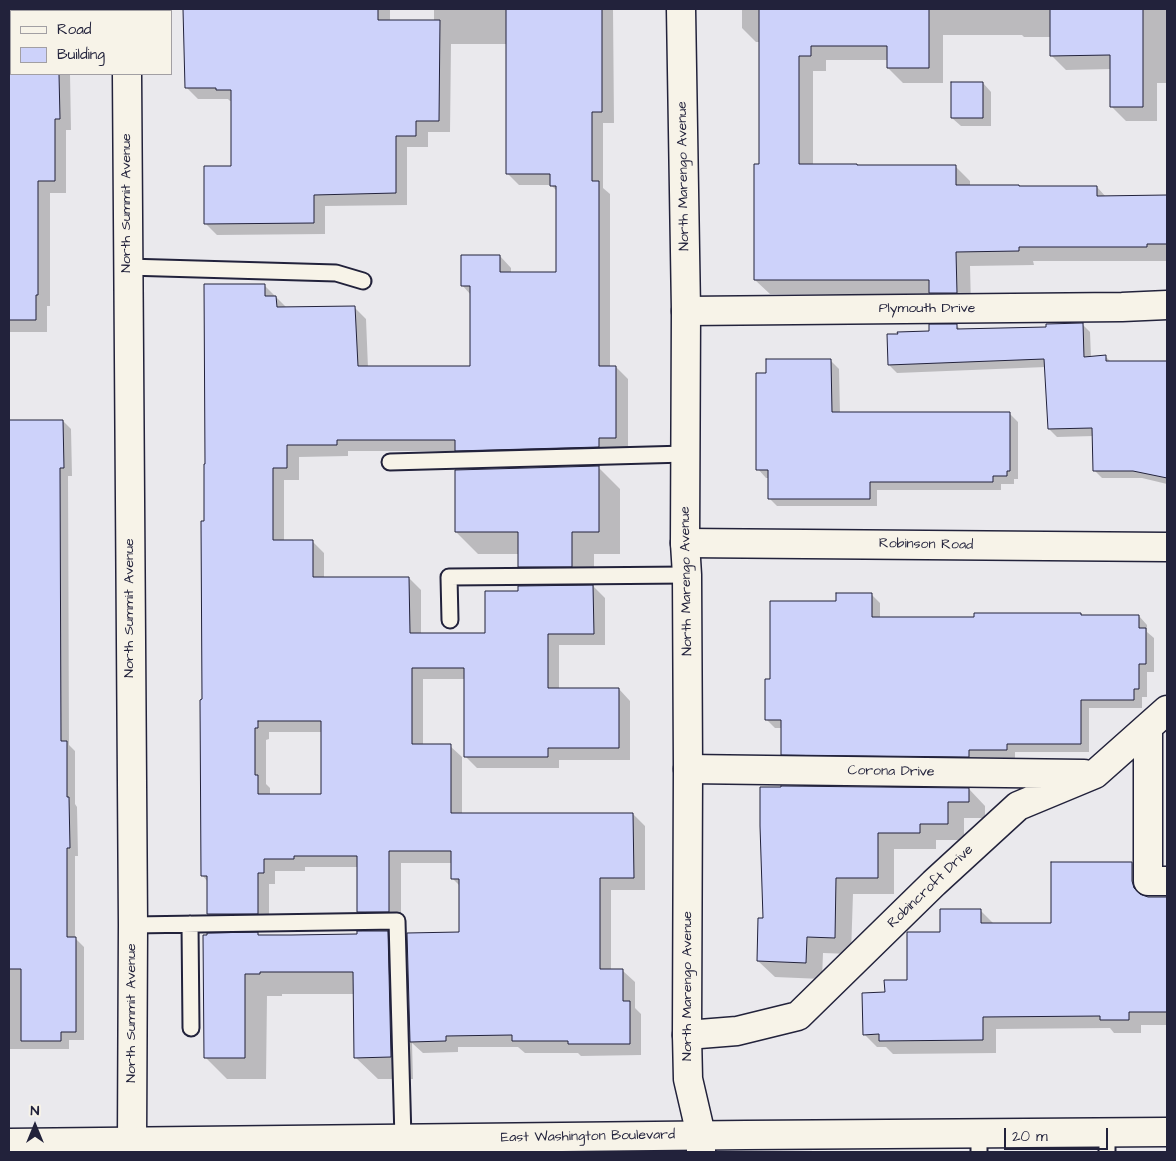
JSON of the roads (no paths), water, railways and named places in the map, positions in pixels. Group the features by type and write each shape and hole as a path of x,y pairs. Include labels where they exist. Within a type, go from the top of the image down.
{"street":[{"name":"North Marengo Avenue","path":"681,9 686,311 687,1035 688,1079 701,1144"},
{"name":"North Summit Avenue","path":"127,75 133,925 132,1142"},
{"name":"Plymouth Drive","path":"686,311 1102,308 1167,305"},
{"name":"Robinson Road","path":"685,543 1167,547"},
{"name":"Robincroft Drive","path":"687,1035 737,1031 798,1016 934,883 1018,806 1095,774 1158,719"},
{"path":"1158,719 1148,881 1167,881"},
{"name":"Corona Drive","path":"688,770 1095,774"},
{"name":"East Washington Boulevard","path":"9,1143 403,1139 701,1144 1107,1142 1167,1132"}],"lane":[{"path":"128,267 336,273 363,281"},
{"path":"390,462 686,454"},
{"path":"450,620 449,577 687,575"},
{"path":"133,925 397,921 403,1139"},
{"path":"190,924 191,1028"}]}
